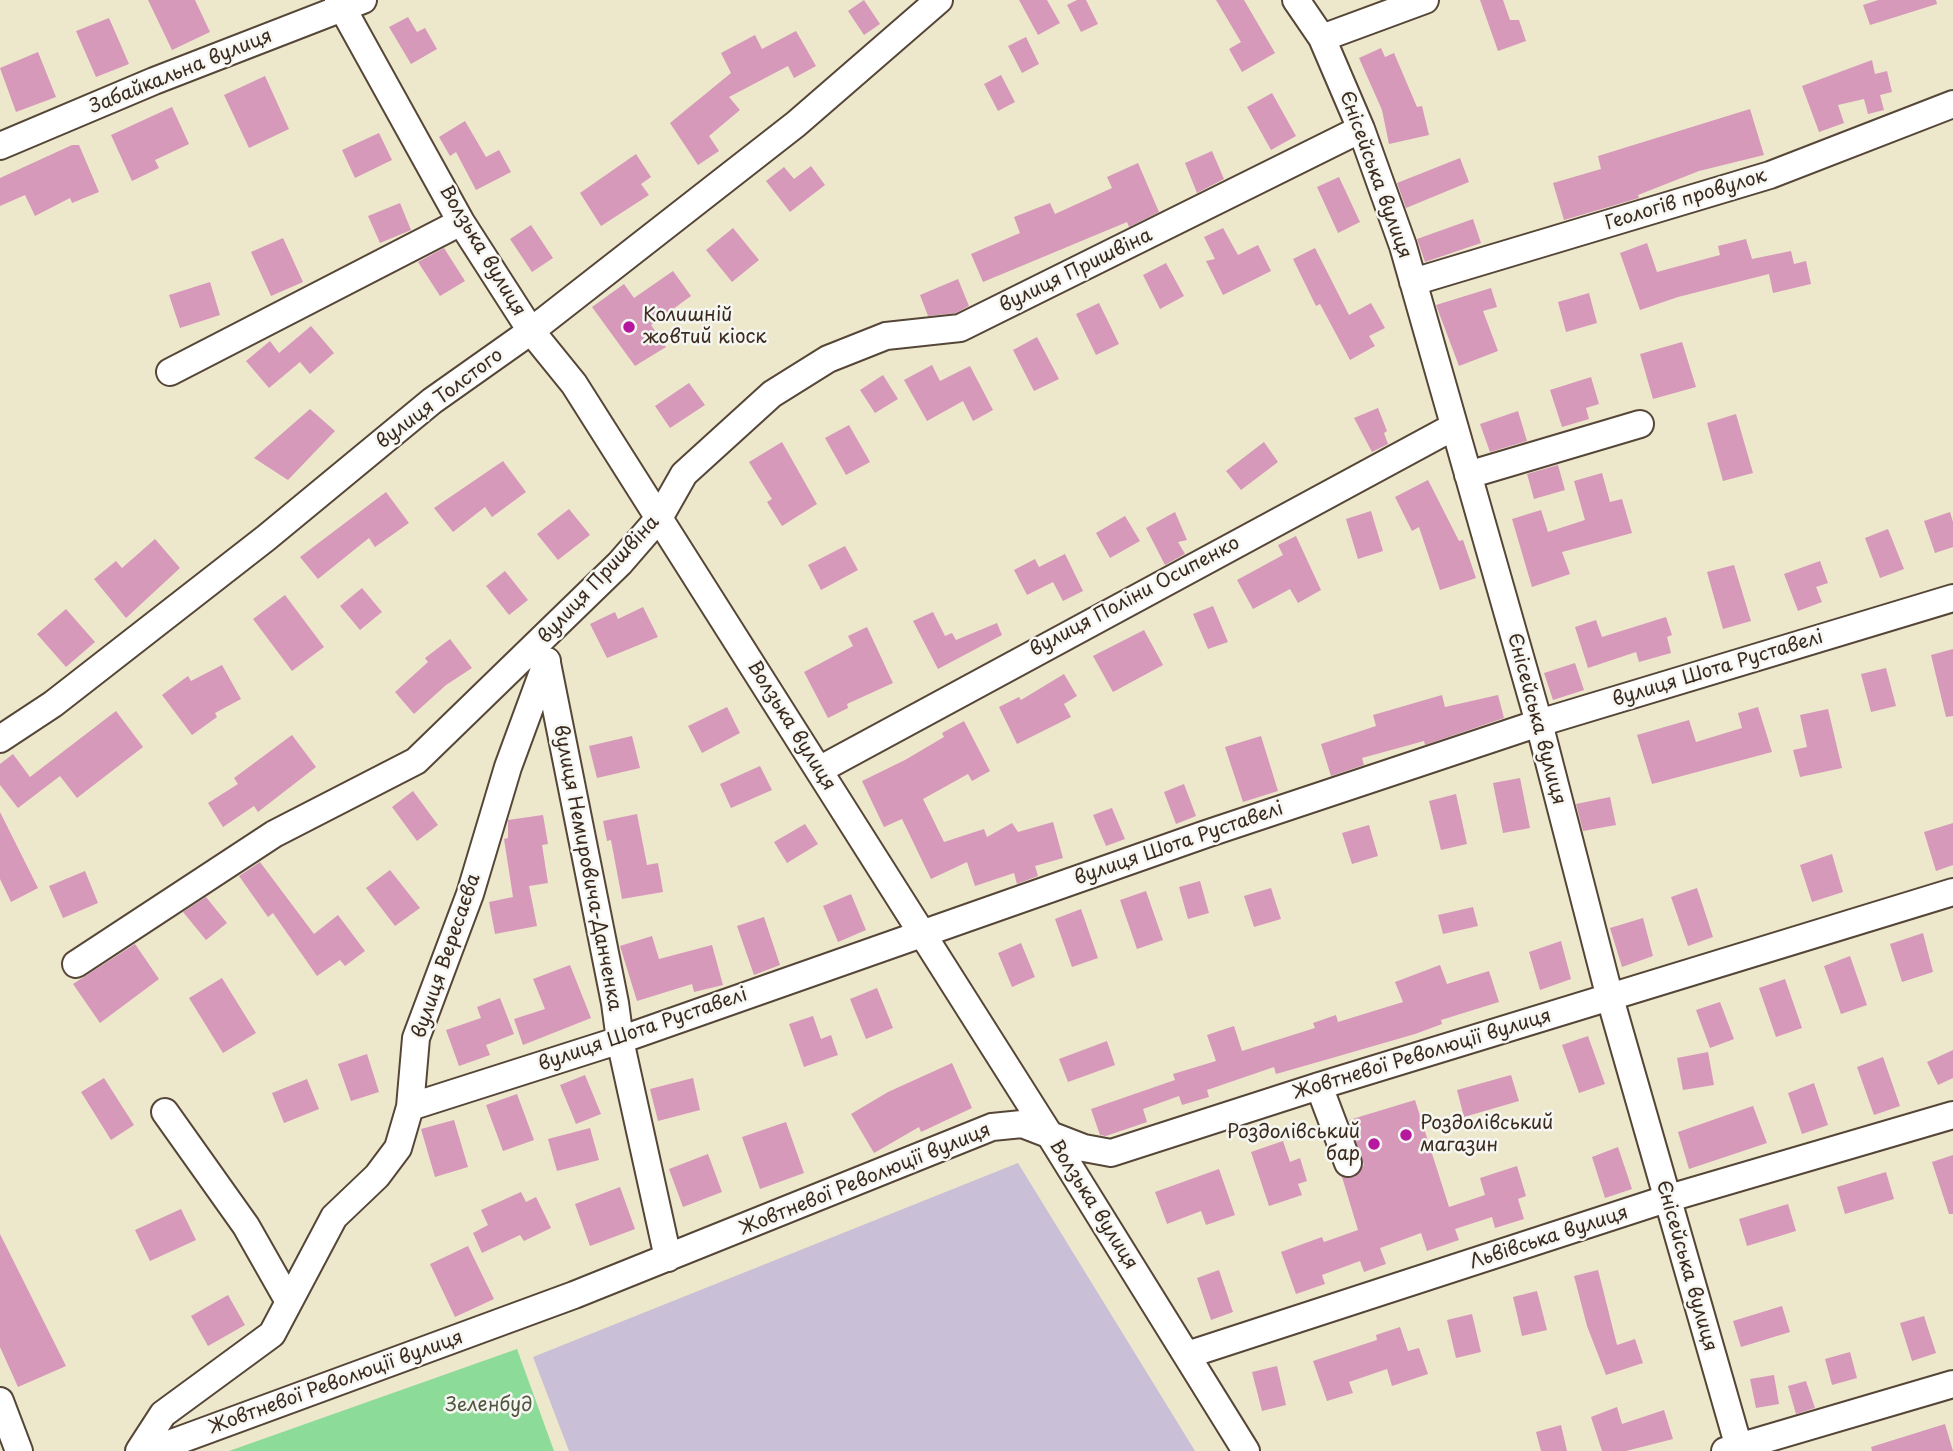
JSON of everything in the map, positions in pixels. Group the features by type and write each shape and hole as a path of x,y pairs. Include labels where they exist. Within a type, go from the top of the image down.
{"street":[{"name":"вулиця Толстого","path":"0,738 53,704 266,538 432,401 531,331 796,124 939,0"},
{"name":"Єнісейська вулиця","path":"1296,0 1322,38 1361,129 1413,282 1539,723 1609,998 1735,1450"},
{"path":"1322,38 1425,0"},
{"name":"Волзька вулиця","path":"348,3 461,222 531,331 574,384 1051,1137 1246,1451"},
{"name":"Забайкальна вулиця","path":"0,146 348,3"},
{"name":"Геологів провулок","path":"1413,282 1770,175 1953,104"},
{"name":"вулиця Пришвіна","path":"76,964 274,834 416,761 545,651 659,518 684,474 772,394 828,359 886,335 960,328 1361,129"},
{"path":"170,372 461,222"},
{"path":"1468,475 1640,424"},
{"name":"вулиця Поліни Осипенко","path":"819,770 1453,427"},
{"name":"вулиця Шота Руставелі","path":"410,1107 620,1040 1206,834 1539,723 1953,598"},
{"name":"вулиця Немировича-Данченка","path":"545,651 620,1040 668,1258"},
{"name":"вулиця Вересаєва","path":"139,1451 163,1414 272,1334 334,1217 377,1176 398,1148 410,1107 416,1038 470,894 545,651"},
{"name":"Жовтневої Революції вулиця","path":"150,1451 668,1258 992,1127 1022,1125 1051,1137 1111,1153 1319,1086 1953,892"},
{"path":"1319,1086 1348,1163"},
{"path":"165,1112 246,1226 288,1300"},
{"name":"Львівська вулиця","path":"1187,1355 1666,1199 1953,1115"},
{"path":"1735,1450 1953,1384"},
{"path":"0,1401 19,1451"}],"shaded area":[{"path":"1018,1163 1195,1451 569,1451 533,1357"}],"green space":[{"name":"Зеленбуд","path":"517,1349 554,1451 229,1451"}],"building":[{"path":"148,0 195,0 210,32 172,50"},
{"path":"864,0 880,24 864,35 848,11"},
{"path":"1019,0 1047,0 1060,23 1038,35"},
{"path":"1077,0 1086,0 1098,24 1081,32 1067,5"},
{"path":"1216,0 1244,0 1275,53 1242,72 1229,49 1241,42"},
{"path":"1480,0 1503,0 1510,20 1519,20 1526,41 1498,51"},
{"path":"1878,0 1936,0 1937,4 1870,25 1863,5"},
{"path":"408,17 417,32 425,28 437,49 411,64 389,27"},
{"path":"109,18 129,64 96,77 76,31"},
{"path":"796,31 816,66 794,78 788,66 729,97 740,110 709,136 719,151 698,165 670,123 731,73 721,53 755,35 762,49"},
{"path":"1026,37 1039,64 1022,73 1008,46"},
{"path":"1381,48 1385,57 1394,53 1417,107 1422,106 1429,135 1389,144 1382,110 1359,58"},
{"path":"38,52 56,97 16,112 0,68"},
{"path":"1872,60 1875,74 1887,71 1892,92 1880,95 1884,110 1868,114 1864,99 1838,105 1844,123 1819,132 1802,86"},
{"path":"1001,75 1015,102 998,111 984,84"},
{"path":"265,76 289,129 249,148 224,95"},
{"path":"1272,93 1296,136 1271,150 1247,107"},
{"path":"172,107 189,144 155,160 159,168 132,181 111,135"},
{"path":"1750,109 1764,155 1699,171 1638,195 1639,198 1564,220 1553,183 1601,169 1598,156"},
{"path":"465,121 486,157 499,150 511,172 476,190 456,152 450,156 439,137"},
{"path":"379,133 392,160 355,178 342,150"},
{"path":"72,145 79,145 99,192 72,203 70,198 35,216 25,195 0,206 0,178"},
{"path":"1212,151 1224,179 1197,193 1185,163"},
{"path":"636,154 651,177 641,184 649,195 601,226 580,193"},
{"path":"1460,158 1469,182 1406,208 1397,183"},
{"path":"1138,163 1159,212 1129,227 1127,222 983,282 971,254 1020,233 1014,217 1050,203 1055,214 1112,188 1107,177"},
{"path":"811,166 825,185 790,212 766,181 784,167 794,179"},
{"path":"1339,177 1360,222 1338,233 1317,187"},
{"path":"400,203 411,230 380,243 368,216"},
{"path":"1473,219 1481,243 1425,262 1417,239"},
{"path":"531,225 553,258 532,272 510,239"},
{"path":"733,228 759,260 732,282 706,250"},
{"path":"1223,228 1238,255 1258,245 1271,271 1223,295 1206,261 1215,259 1204,237"},
{"path":"283,238 303,282 271,296 251,252"},
{"path":"1746,239 1752,259 1791,251 1794,264 1806,261 1811,284 1773,293 1769,274 1678,297 1640,310 1620,253 1647,243 1657,272 1720,255 1718,246"},
{"path":"444,248 465,281 440,296 418,262"},
{"path":"1315,248 1349,315 1371,303 1385,328 1369,336 1375,346 1350,360 1320,304 1316,306 1293,259"},
{"path":"1166,263 1184,296 1160,309 1143,275"},
{"name":"Колишній жовтий кіоск","path":"673,271 691,296 651,325 666,347 635,366 592,307 624,284 634,298"},
{"path":"958,279 969,306 956,313 928,316 920,295"},
{"path":"210,282 220,315 180,328 169,295"},
{"path":"1491,288 1497,307 1483,311 1498,351 1459,366 1436,305"},
{"path":"1589,293 1597,323 1566,332 1558,302"},
{"path":"1099,303 1119,344 1096,355 1076,314"},
{"path":"311,326 334,353 310,374 300,362 269,388 246,361 270,341 279,353"},
{"path":"1037,337 1059,379 1034,391 1013,350"},
{"path":"1682,342 1696,387 1653,399 1640,354"},
{"path":"932,365 940,381 970,366 993,410 973,421 963,401 927,421 904,380"},
{"path":"883,375 898,399 875,413 860,390"},
{"path":"1591,377 1599,404 1586,408 1589,419 1562,427 1550,390"},
{"path":"689,383 705,405 670,428 655,406"},
{"path":"1378,408 1387,431 1384,433 1388,444 1372,452 1354,418"},
{"path":"310,409 335,431 288,480 254,458"},
{"path":"1518,411 1527,441 1490,452 1480,424"},
{"path":"1736,414 1753,473 1723,481 1707,423"},
{"path":"849,425 870,462 846,475 825,438"},
{"path":"782,442 817,504 782,526 767,502 772,499 749,462"},
{"path":"1264,442 1278,462 1241,490 1226,471"},
{"path":"503,461 526,492 492,517 485,507 453,532 434,508"},
{"path":"1558,465 1565,490 1534,499 1527,474"},
{"path":"1602,473 1610,502 1622,499 1632,533 1562,552 1570,574 1532,587 1512,519 1541,510 1548,532 1585,520 1574,481"},
{"path":"1428,480 1459,541 1463,540 1476,578 1440,590 1419,527 1412,531 1395,497"},
{"path":"386,492 409,523 375,547 369,538 318,579 300,557"},
{"path":"569,509 590,535 558,560 537,534"},
{"path":"1371,511 1383,551 1358,559 1346,519"},
{"path":"1175,512 1187,540 1178,542 1185,554 1165,565 1146,528"},
{"path":"1950,512 1953,522 1953,547 1935,553 1924,521"},
{"path":"1125,516 1140,541 1110,558 1096,533"},
{"path":"1888,529 1904,569 1880,578 1865,538"},
{"path":"1296,536 1321,590 1298,603 1290,589 1253,609 1237,580 1283,555 1278,545"},
{"path":"155,539 180,568 126,618 94,579 116,561 122,568"},
{"path":"845,546 858,570 821,590 808,565"},
{"path":"1065,554 1083,591 1063,601 1053,582 1027,595 1014,570 1035,559 1039,567"},
{"path":"1820,561 1828,583 1816,587 1822,602 1798,611 1784,574"},
{"path":"1734,565 1751,621 1723,629 1707,572"},
{"path":"505,571 528,600 509,615 486,586"},
{"path":"362,588 382,612 360,630 340,606"},
{"path":"285,595 324,647 292,671 253,619"},
{"path":"1213,606 1228,642 1208,649 1193,614"},
{"path":"643,607 658,637 607,658 590,624 615,612 618,619"},
{"path":"66,609 95,642 66,667 37,634"},
{"path":"933,612 945,636 952,633 956,640 997,623 1002,635 938,669 913,621"},
{"path":"1666,617 1672,635 1667,637 1671,653 1639,662 1636,652 1588,668 1575,627 1596,620 1602,637"},
{"path":"867,627 893,683 847,704 848,708 828,718 804,672 853,646 848,636"},
{"path":"1144,630 1163,665 1113,692 1093,656"},
{"path":"450,639 472,668 446,685 414,714 395,692 428,662 425,658"},
{"path":"1953,649 1953,716 1946,717 1931,655"},
{"path":"1575,663 1584,690 1553,700 1544,673"},
{"path":"222,665 241,699 215,713 217,717 192,735 162,695 188,676 191,681"},
{"path":"1886,668 1896,706 1871,712 1861,674"},
{"path":"1064,674 1077,696 1064,704 1071,717 1017,744 999,707 1019,697 1021,700"},
{"path":"1442,695 1445,707 1498,695 1504,718 1425,745 1424,741 1362,758 1364,765 1331,776 1321,744 1376,726 1373,715"},
{"path":"727,707 740,733 702,753 688,726"},
{"path":"1758,707 1772,752 1652,784 1637,735 1689,720 1696,742 1742,728 1738,713"},
{"path":"1828,709 1842,768 1800,777 1793,750 1807,747 1800,715"},
{"path":"116,711 143,747 77,798 60,776 18,808 0,785 0,764 13,754 30,777"},
{"path":"964,721 990,771 972,781 968,774 923,799 944,842 984,829 987,837 1012,823 1018,832 1053,822 1063,858 1035,866 1038,876 1017,884 1014,873 975,886 967,862 931,879 902,819 884,827 862,781 905,760 944,737 942,733"},
{"path":"292,735 316,767 258,812 254,806 223,827 208,803 238,784 234,778"},
{"path":"632,736 640,768 597,778 589,746"},
{"path":"1261,736 1278,791 1243,802 1225,747"},
{"path":"760,766 772,790 731,808 720,784"},
{"path":"1520,778 1530,828 1503,833 1493,783"},
{"path":"1184,784 1196,816 1176,824 1164,792"},
{"path":"413,791 438,825 417,841 392,807"},
{"path":"1456,794 1467,844 1441,850 1429,801"},
{"path":"1610,797 1616,825 1583,831 1576,804"},
{"path":"1112,808 1125,839 1106,846 1093,815"},
{"path":"0,812 38,888 11,902 0,879"},
{"path":"637,814 647,865 658,863 663,892 622,899 611,840 607,841 603,821"},
{"path":"543,815 548,844 542,845 548,883 529,886 537,926 495,934 489,902 513,897 504,839 508,838 508,820"},
{"path":"1953,823 1953,865 1936,871 1924,832"},
{"path":"805,824 818,844 787,863 774,842"},
{"path":"1369,825 1378,856 1352,864 1342,833"},
{"path":"1832,854 1843,892 1812,902 1800,865"},
{"path":"260,862 314,934 338,915 365,951 345,966 340,960 317,976 273,913 268,917 239,876"},
{"path":"390,870 420,908 395,926 366,888"},
{"path":"85,871 98,903 63,918 49,886"},
{"path":"1200,881 1209,913 1188,919 1179,887"},
{"path":"1271,888 1281,919 1254,927 1244,896"},
{"path":"1697,888 1713,937 1688,946 1671,897"},
{"path":"1146,891 1163,940 1137,949 1120,900"},
{"path":"851,894 866,930 838,942 823,906"},
{"path":"206,897 227,923 206,940 183,912"},
{"path":"1473,907 1478,926 1443,934 1438,915"},
{"path":"1081,909 1098,958 1072,967 1055,919"},
{"path":"764,917 780,965 754,975 737,926"},
{"path":"1643,918 1653,956 1622,967 1610,928"},
{"path":"1923,933 1933,972 1902,982 1890,944"},
{"path":"652,936 659,959 712,945 723,985 694,992 692,984 637,1001 620,946"},
{"path":"1561,941 1571,979 1540,990 1529,952"},
{"path":"1021,943 1035,977 1012,987 998,953"},
{"path":"135,944 159,979 100,1023 73,984"},
{"path":"1850,956 1867,1005 1841,1014 1824,966"},
{"path":"570,965 591,1018 523,1045 514,1019 545,1009 533,979"},
{"path":"1440,965 1447,984 1489,971 1499,1002 1441,1020 1442,1024 1415,1034 1276,1074 1274,1067 1207,1090 1209,1097 1182,1105 1179,1096 1143,1109 1147,1122 1106,1136 1100,1135 1091,1109 1175,1080 1173,1074 1216,1061 1207,1035 1234,1026 1242,1051 1315,1028 1313,1023 1336,1015 1338,1022 1403,1002 1395,982"},
{"path":"222,978 256,1033 223,1053 189,998"},
{"path":"1785,979 1802,1028 1776,1037 1759,988"},
{"path":"877,988 893,1028 866,1039 850,999"},
{"path":"500,998 514,1034 486,1045 490,1055 459,1066 446,1030 481,1018 477,1007"},
{"path":"1720,1002 1734,1039 1710,1048 1696,1010"},
{"path":"813,1016 821,1039 831,1035 838,1055 804,1067 789,1024"},
{"path":"1588,1036 1605,1084 1579,1093 1562,1045"},
{"path":"1107,1041 1115,1065 1068,1082 1059,1059"},
{"path":"1953,1050 1953,1078 1938,1085 1927,1062"},
{"path":"1708,1052 1714,1085 1683,1090 1677,1058"},
{"path":"367,1054 379,1092 351,1101 338,1064"},
{"path":"1883,1057 1900,1106 1874,1115 1857,1067"},
{"path":"952,1063 972,1108 921,1132 919,1127 874,1153 851,1114 888,1092"},
{"path":"585,1075 601,1114 576,1124 560,1085"},
{"path":"1511,1075 1519,1101 1464,1117 1457,1090"},
{"path":"104,1078 134,1125 111,1140 81,1092"},
{"path":"693,1078 700,1110 658,1121 650,1089"},
{"path":"307,1079 319,1109 284,1123 272,1093"},
{"path":"1814,1083 1828,1125 1802,1134 1788,1093"},
{"path":"517,1094 534,1140 503,1151 486,1105"},
{"path":"1415,1100 1449,1207 1485,1195 1480,1178 1517,1166 1526,1196 1518,1199 1524,1219 1495,1228 1492,1217 1455,1229 1459,1240 1427,1251 1421,1233 1380,1248 1386,1264 1364,1272 1360,1261 1322,1275 1325,1284 1296,1294 1281,1252 1322,1237 1324,1242 1358,1230 1342,1177 1354,1177 1364,1165 1349,1120"},
{"path":"1753,1106 1767,1143 1689,1169 1678,1132"},
{"path":"454,1120 468,1167 435,1177 421,1129"},
{"path":"786,1122 804,1173 760,1189 742,1137"},
{"path":"590,1128 599,1160 557,1171 548,1139"},
{"path":"1283,1141 1290,1162 1300,1158 1307,1181 1298,1184 1302,1195 1269,1206 1251,1152"},
{"path":"1618,1147 1632,1189 1605,1198 1592,1157"},
{"path":"708,1154 722,1192 683,1207 669,1169"},
{"path":"1953,1155 1953,1214 1949,1214 1932,1162"},
{"path":"1219,1169 1235,1215 1206,1225 1201,1211 1167,1224 1155,1192"},
{"path":"1886,1172 1894,1199 1845,1214 1837,1187"},
{"path":"620,1187 635,1229 590,1246 575,1204"},
{"path":"521,1192 526,1202 536,1197 551,1228 524,1241 520,1235 482,1253 473,1233 488,1225 481,1210"},
{"path":"1788,1204 1796,1231 1747,1246 1739,1219"},
{"path":"181,1209 196,1240 150,1261 135,1230"},
{"path":"0,1234 66,1366 18,1387 0,1347"},
{"path":"468,1246 494,1299 455,1317 430,1264"},
{"path":"1219,1270 1233,1312 1211,1320 1197,1278"},
{"path":"1598,1270 1617,1345 1635,1339 1643,1363 1606,1375 1587,1326 1574,1276"},
{"path":"1537,1291 1547,1330 1522,1336 1513,1297"},
{"path":"228,1295 245,1325 208,1346 191,1316"},
{"path":"1782,1306 1790,1332 1741,1347 1733,1321"},
{"path":"1472,1314 1481,1352 1456,1358 1447,1320"},
{"path":"1924,1316 1936,1353 1912,1361 1900,1323"},
{"path":"1400,1327 1408,1351 1419,1348 1428,1374 1392,1386 1387,1369 1349,1382 1353,1393 1327,1401 1313,1361 1377,1340 1376,1335"},
{"path":"1850,1352 1857,1378 1832,1385 1825,1359"},
{"path":"1277,1366 1286,1405 1262,1411 1252,1372"},
{"path":"1774,1375 1779,1404 1756,1408 1750,1379"},
{"path":"1806,1381 1815,1408 1796,1414 1788,1386"},
{"path":"1617,1407 1622,1424 1664,1410 1673,1439 1626,1451 1602,1451 1591,1417"},
{"path":"1945,1424 1953,1451 1872,1451 1871,1447"},
{"path":"1561,1425 1567,1451 1541,1451 1536,1432"}],"place":[{"name":"Колишній жовтий кіоск","path":"629,327"},
{"name":"Роздолівський магазин","path":"1406,1135"},
{"name":"Роздолівський бар","path":"1374,1144"}]}
